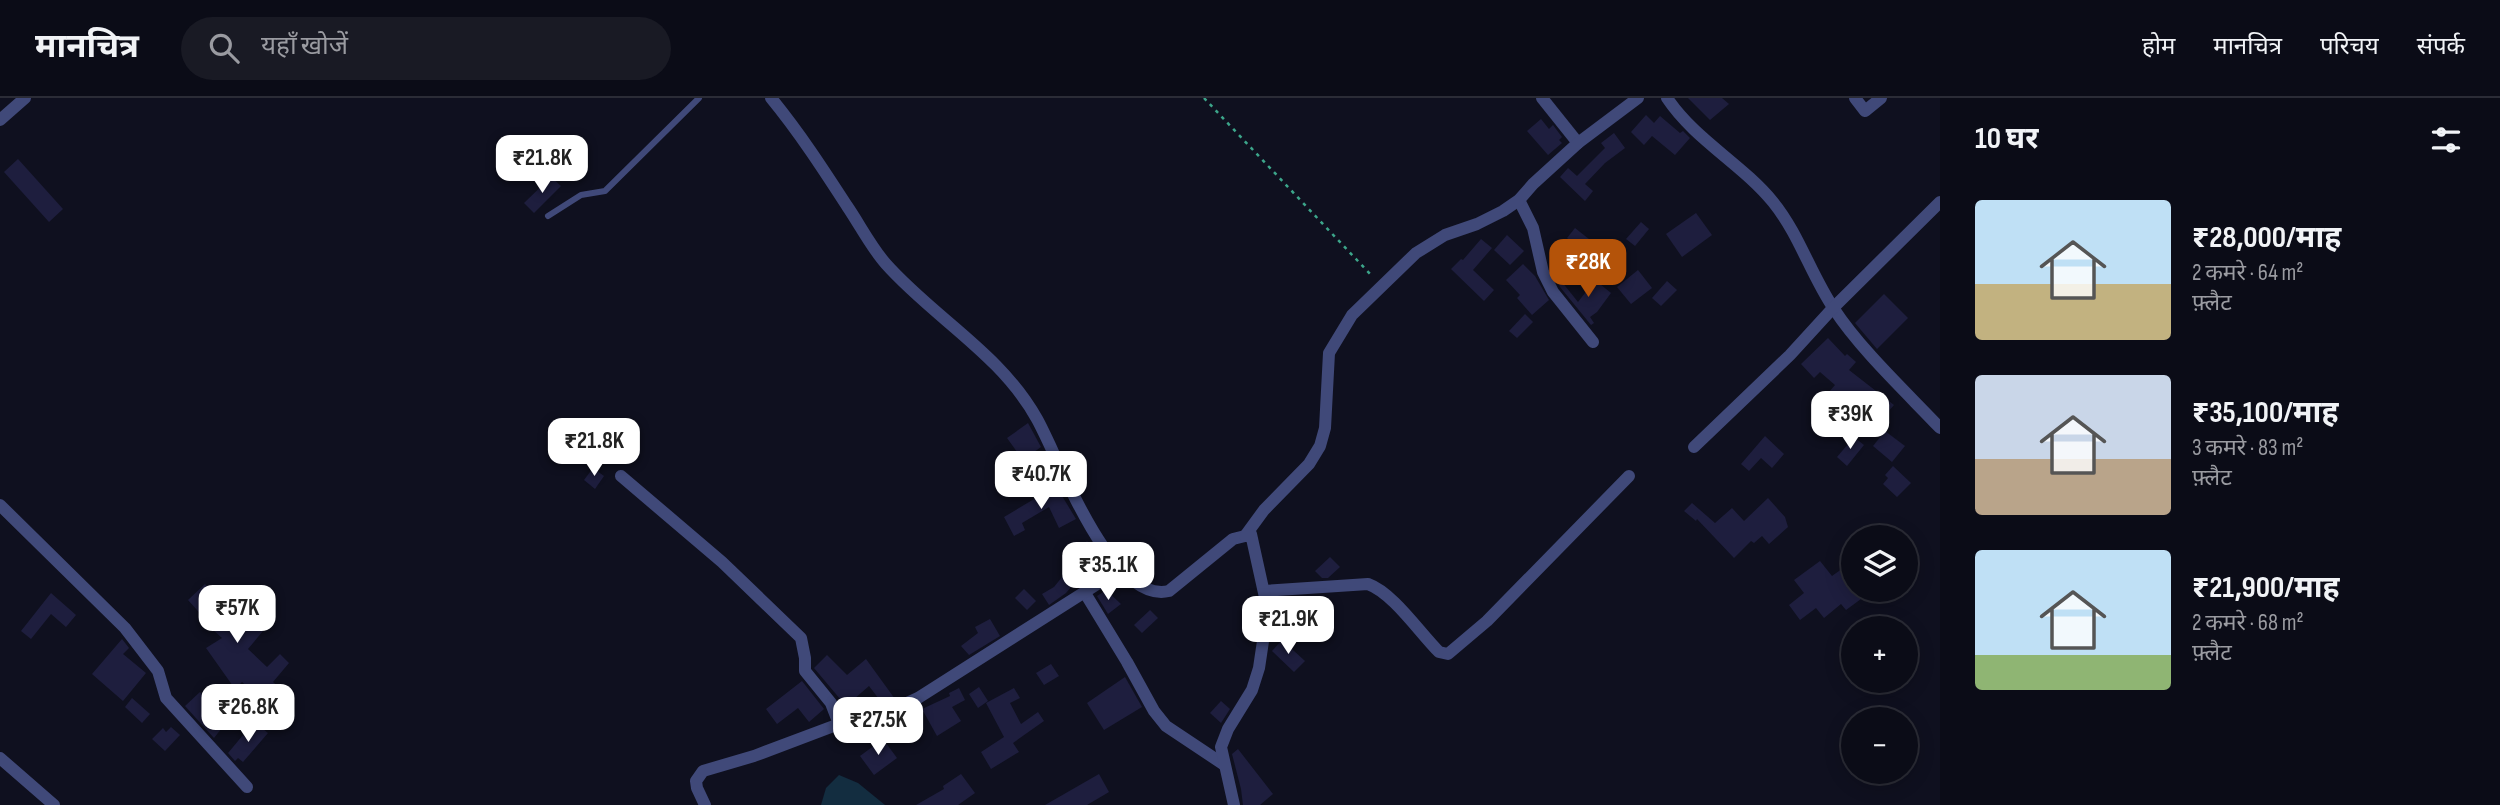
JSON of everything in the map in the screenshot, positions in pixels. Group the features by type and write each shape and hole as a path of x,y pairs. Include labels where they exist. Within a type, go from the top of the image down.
{"street":[{"path":"0,120 25,98"},
{"path":"771,98 813,154 886,263 1019,389 1044,432 1093,532 1109,557 1121,569 1145,587 1157,592 1169,591 1233,539 1251,534 1264,591 1266,621 1259,668 1245,704 1221,747 1234,805"},
{"path":"1542,98 1578,143"},
{"path":"1245,536 1264,510 1309,464 1320,446 1325,428 1329,353 1352,315 1416,253 1433,242 1489,219 1519,200 1578,143 1638,98"},
{"path":"1667,98 1694,130 1737,166 1771,200 1784,218 1833,308 1848,328 1940,428"},
{"path":"1855,98 1865,111 1881,98"},
{"path":"1519,200 1532,228 1543,272 1553,292 1592,342"},
{"path":"1694,447 1790,355 1833,308 1940,202"},
{"path":"621,476 730,568 801,638 805,671 831,703 839,724"},
{"path":"1264,591 1368,584 1376,587 1394,603 1439,652 1448,654 1487,621 1629,476"},
{"path":"0,505 125,628 158,671 166,698 247,788"},
{"path":"705,805 696,781 703,771 839,724 894,709 918,698 1121,569"},
{"path":"1085,593 1154,711 1166,726 1223,764"},
{"path":"0,758 54,805"}],"lane":[{"path":"548,216 581,195 605,191 699,98"}],"path":[{"path":"1204,98 1383,287"}],"water":[{"path":"839,775 858,783 885,805 821,805 826,788"}],"building":[{"path":"1688,98 1722,98 1729,104 1710,120"},
{"path":"1646,115 1654,123 1660,116 1690,138 1675,155 1652,136 1644,145 1631,132"},
{"path":"1541,119 1549,129 1553,125 1562,137 1559,140 1562,143 1548,155 1527,131"},
{"path":"1614,133 1625,148 1605,163 1585,184 1593,191 1585,201 1560,177 1568,168 1577,176 1605,148 1601,143"},
{"path":"18,159 63,209 49,222 4,172"},
{"path":"551,177 561,186 534,213 524,203"},
{"path":"1696,213 1712,235 1682,257 1666,234"},
{"path":"1641,222 1649,229 1635,246 1626,239"},
{"path":"1575,228 1594,243 1586,253 1567,238"},
{"path":"1507,235 1524,251 1510,265 1494,250"},
{"path":"1481,239 1492,248 1473,270 1494,290 1484,301 1451,269 1463,260"},
{"path":"1523,264 1535,276 1549,300 1532,315 1517,298 1520,295 1506,280"},
{"path":"1638,270 1652,288 1631,304 1617,287"},
{"path":"1554,272 1578,302 1595,280 1611,293 1590,317 1594,323 1591,325 1560,287"},
{"path":"1667,281 1677,290 1661,306 1652,298"},
{"path":"1884,294 1908,318 1877,349 1855,323"},
{"path":"1525,314 1533,322 1517,338 1509,331"},
{"path":"1828,338 1845,356 1847,354 1856,362 1849,370 1894,405 1879,422 1863,407 1854,418 1840,406 1836,411 1823,399 1835,385 1820,372 1814,378 1801,364"},
{"path":"1028,423 1041,447 1023,460 1007,438"},
{"path":"1885,431 1905,446 1892,462 1873,446"},
{"path":"1765,436 1784,454 1772,468 1761,458 1749,471 1741,464"},
{"path":"1854,437 1864,445 1847,466 1837,457"},
{"path":"1893,466 1911,483 1897,497 1883,484 1888,478 1885,475"},
{"path":"593,468 604,476 595,489 584,480"},
{"path":"1056,486 1076,519 1059,528 1049,507 1022,523 1025,530 1014,536 1004,517"},
{"path":"1768,498 1785,517 1788,527 1769,544 1762,536 1754,543 1751,541 1734,558 1697,519 1696,521 1684,511 1692,503 1715,523 1732,508 1744,521"},
{"path":"1087,541 1102,560 1093,569 1089,566 1066,593 1049,605 1042,594 1054,587 1079,556 1076,553"},
{"path":"1330,557 1340,567 1328,578 1322,578 1315,571"},
{"path":"1820,561 1832,576 1841,570 1841,602 1857,602 1846,610 1841,604 1824,618 1816,608 1800,620 1789,605 1804,593 1794,580"},
{"path":"205,584 222,604 228,597 263,631 248,649 267,667 280,654 289,663 273,682 281,689 270,702 242,682 235,689 206,648 222,638 204,622 206,620 188,600"},
{"path":"1024,589 1036,601 1027,610 1015,598"},
{"path":"1106,590 1121,604 1108,614 1097,596"},
{"path":"51,593 76,615 66,627 51,614 31,639 21,631"},
{"path":"1150,610 1158,618 1142,633 1134,625"},
{"path":"990,619 1000,636 969,655 961,646 978,633 975,627"},
{"path":"122,639 129,648 123,654 146,673 123,701 92,674"},
{"path":"1282,640 1305,661 1294,672 1272,651"},
{"path":"827,655 847,675 866,659 895,699 882,703 869,686 846,706 814,668"},
{"path":"1051,664 1059,676 1044,685 1036,673"},
{"path":"1125,677 1142,707 1104,730 1087,703"},
{"path":"802,681 824,709 809,722 798,708 777,724 766,709"},
{"path":"979,687 988,701 978,708 969,694"},
{"path":"959,688 965,700 952,707 961,721 937,736 922,709 950,696 949,693"},
{"path":"1014,688 1020,698 1010,703 1021,724 1038,712 1044,721 1013,743 1019,752 991,769 981,752 1004,737 986,703"},
{"path":"200,692 219,712 226,702 236,710 214,738 185,706"},
{"path":"132,698 150,714 142,723 125,707"},
{"path":"1221,701 1230,709 1221,723 1210,713"},
{"path":"258,725 268,733 243,762 238,758 235,761 228,753 243,735 246,738"},
{"path":"171,727 180,735 165,751 152,739 163,728 166,732"},
{"path":"883,739 897,758 874,775 860,756"},
{"path":"1238,749 1273,794 1260,805 1243,805 1232,754"},
{"path":"961,774 975,793 958,805 916,805 944,789 943,786"},
{"path":"1099,774 1109,792 1087,805 1045,805"}]}
